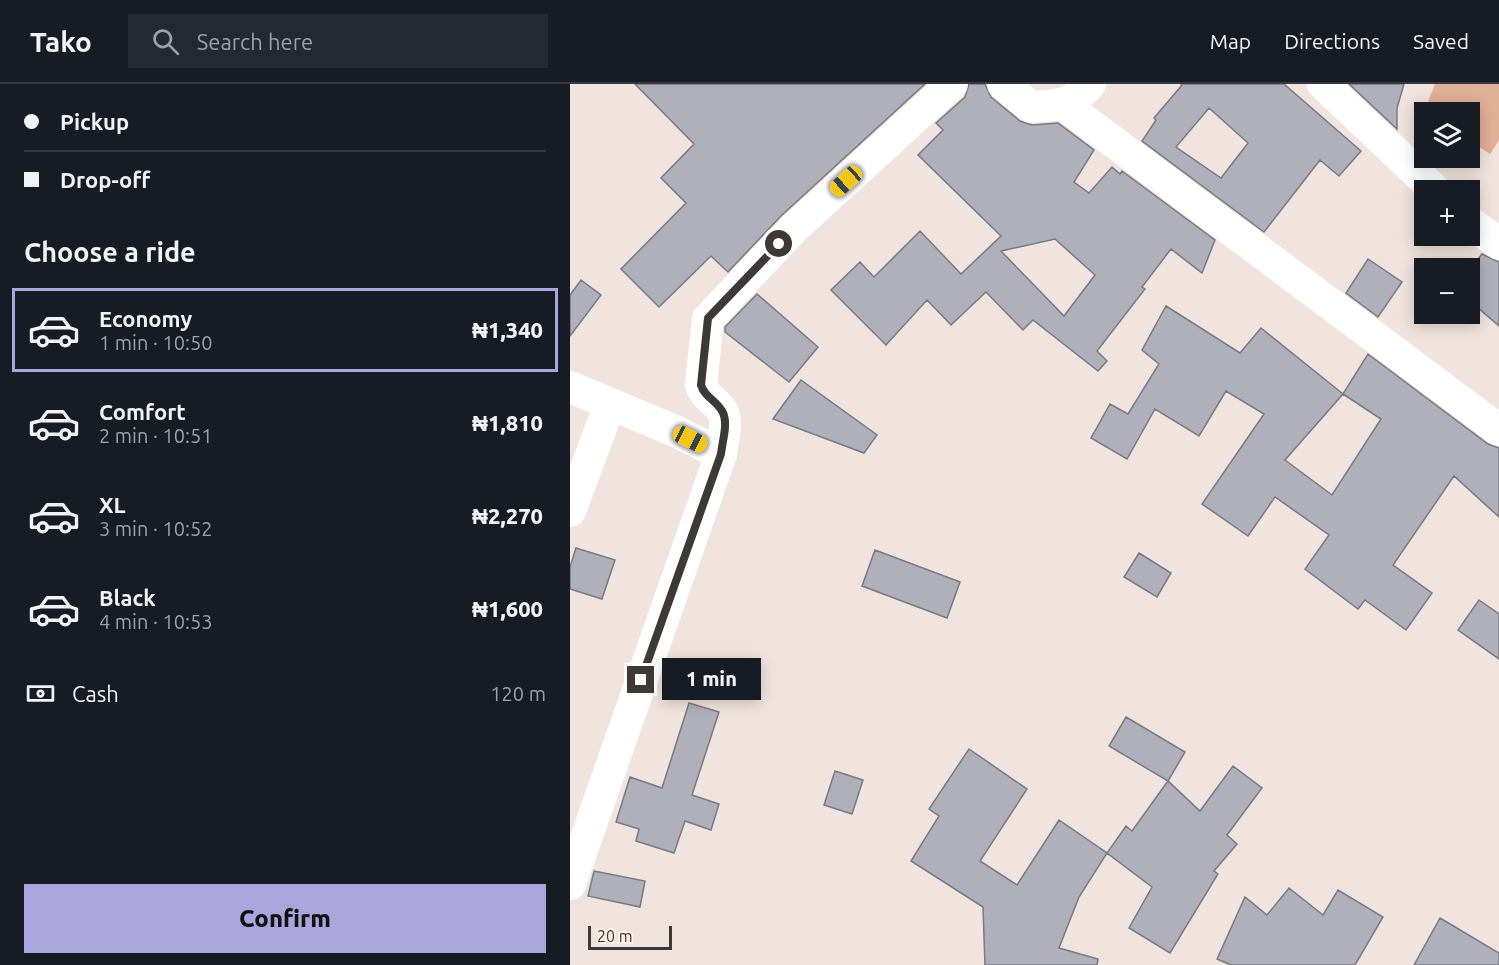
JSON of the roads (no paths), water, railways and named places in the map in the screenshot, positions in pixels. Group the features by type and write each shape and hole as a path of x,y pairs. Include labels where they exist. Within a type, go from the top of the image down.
{"street":[{"path":"570,884 721,454 725,423 722,411 703,393 701,385 708,318 793,229 952,84"},
{"path":"1003,84 1031,107 1064,105 1077,98 1090,84"},
{"path":"1323,84 1424,180"},
{"path":"1064,105 1499,430"},
{"path":"1480,230 1499,244"},
{"path":"570,387 675,431 721,454"},
{"path":"570,511 610,404"}]}
